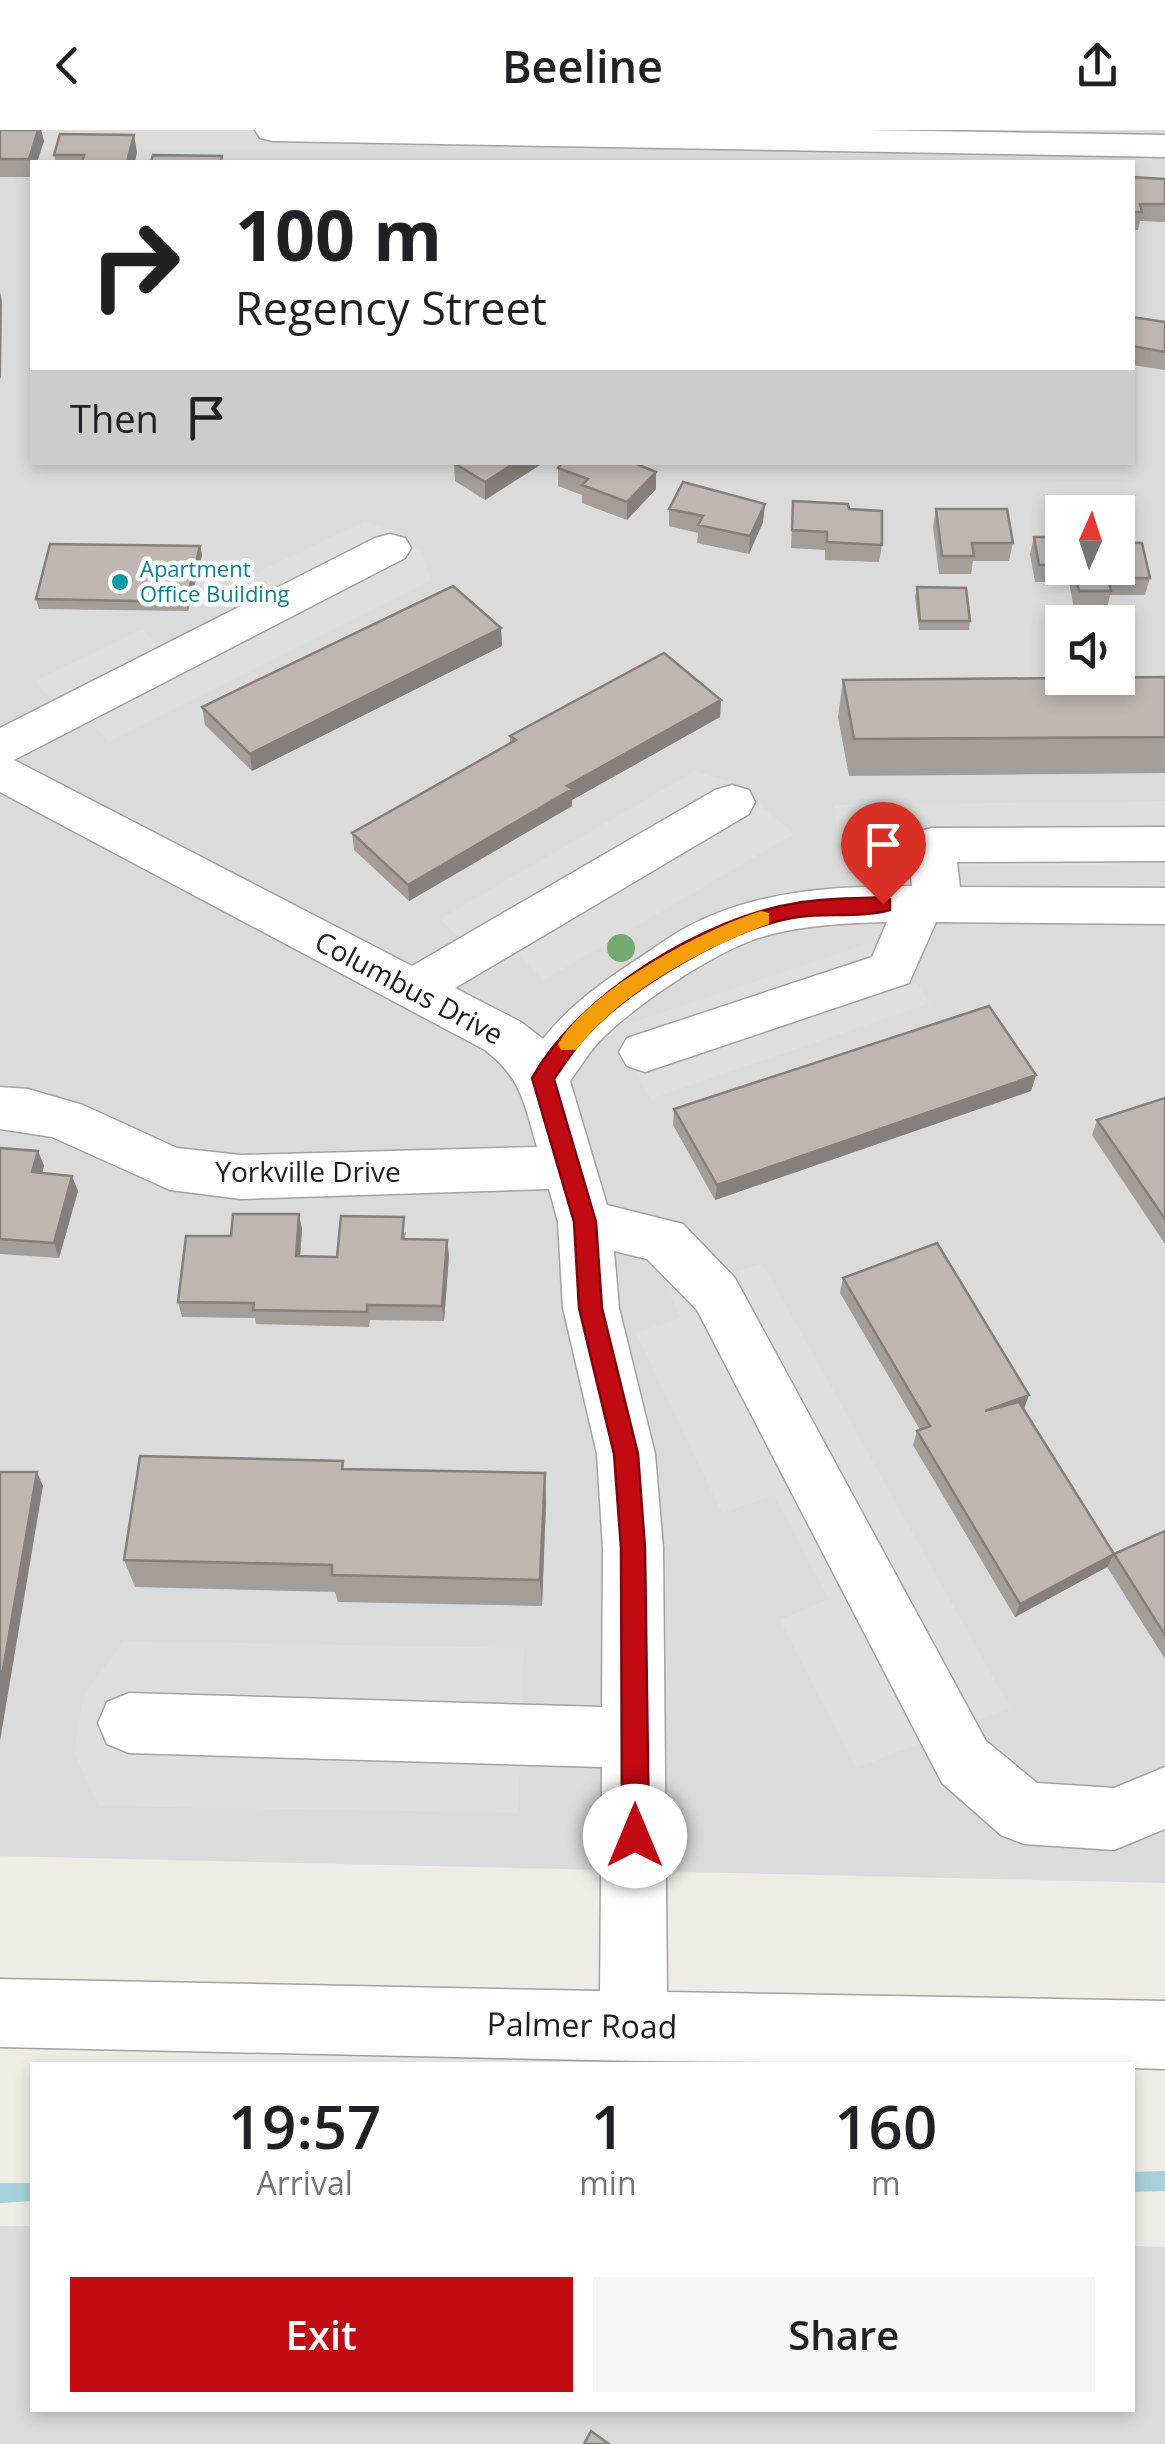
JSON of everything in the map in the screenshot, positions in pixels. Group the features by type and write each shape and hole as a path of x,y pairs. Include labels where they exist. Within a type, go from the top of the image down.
{"street":[{"path":"273,130 509,150 1165,146"},
{"path":"0,748 390,548"},
{"name":"Columbus Drive","path":"0,772 503,1036 526,1054 542,1078 585,1222 591,1308 626,1454 633,1548 634,2026"},
{"path":"414,990 732,802"},
{"path":"644,1052 891,970 929,905 930,846 1165,844"},
{"path":"542,1078 580,1029 623,994 706,939 751,921 797,910 929,905 1161,911"},
{"name":"Yorkville Drive","path":"0,1108 28,1110 65,1120 170,1169 240,1177 568,1166"},
{"path":"585,1222 664,1240 716,1294 964,1762 1024,1813 1114,1819 1165,1798"},
{"path":"129,1723 634,1738"},
{"name":"Palmer Road","path":"0,2014 1165,2035"}],"shaded area":[{"path":"0,130 1165,130 1165,1883 0,1856"},
{"path":"365,521 399,534 423,554 431,581 109,742 68,700 57,705 35,681 142,629 160,647 255,600 236,583"},
{"path":"695,771 736,784 794,834 544,980 519,956 492,971 440,919"},
{"path":"1165,801 1165,864 843,868 834,805"},
{"path":"885,938 930,1003 651,1099 610,1030"},
{"path":"762,1263 1010,1708 856,1768 780,1620 829,1599 774,1495 722,1513 636,1333 681,1318 670,1295"},
{"path":"123,1641 524,1648 518,1813 99,1806 74,1753 83,1697"},
{"path":"0,2226 30,2226 30,2412 1135,2412 1135,2246 1165,2247 1165,2444 0,2444"}],"building":[{"path":"0,130 38,130 29,159 0,159"},
{"path":"60,134 134,135 128,160 83,160 84,155 54,155"},
{"path":"153,155 222,156 221,160 152,160"},
{"path":"1135,177 1165,179 1165,204 1140,204 1142,212 1135,212"},
{"path":"1135,317 1165,322 1165,352 1135,347"},
{"path":"457,465 511,465 485,482"},
{"path":"639,465 656,472 627,502 582,485 588,479 558,468"},
{"path":"683,482 765,504 750,536 698,525 703,516 669,509"},
{"path":"793,501 848,504 849,509 882,511 882,545 827,542 827,532 792,530"},
{"path":"936,509 1007,509 1013,543 972,543 974,556 942,556"},
{"path":"1034,537 1045,537 1045,565 1039,565"},
{"path":"1135,543 1142,543 1150,578 1135,578"},
{"name":"Apartment Office Building","path":"50,544 200,546 186,602 36,599"},
{"path":"1078,585 1110,585 1111,591 1079,591"},
{"path":"453,586 501,628 250,754 202,707"},
{"path":"917,587 966,588 970,621 920,621"},
{"path":"664,653 721,700 567,786 572,789 408,885 352,833 516,740 510,736"},
{"path":"1135,677 1165,677 1165,737 854,739 843,680 1045,678 1045,695 1135,695"},
{"path":"989,1006 1036,1075 717,1185 674,1109"},
{"path":"1165,1098 1165,1219 1097,1120"},
{"path":"0,1148 38,1151 32,1172 72,1176 54,1243 0,1239"},
{"path":"233,1214 299,1214 296,1256 337,1257 341,1216 404,1217 402,1239 447,1240 442,1306 367,1305 367,1312 253,1310 254,1303 178,1302 186,1236 231,1236"},
{"path":"937,1243 1029,1395 985,1411 1019,1402 1114,1554 1020,1604 917,1431 930,1426 843,1278"},
{"path":"140,1456 343,1461 342,1469 545,1473 540,1580 332,1575 332,1565 124,1560"},
{"path":"0,1472 37,1472 0,1687"},
{"path":"1165,1531 1165,1635 1114,1554"},
{"path":"591,2431 609,2444 584,2444"}],"waterway":[{"path":"1135,2182 1165,2181"},
{"path":"0,2193 30,2192"}],"slow traffic":[{"path":"568,1044 580,1029 623,994 706,939 761,919"}],"place":[{"name":"Apartment Office Building","path":"120,582"}],"route":[{"path":"635,1836 633,1548 626,1454 591,1308 585,1222 542,1078 580,1029 623,994 706,939 751,921 797,910 883,904"}]}
